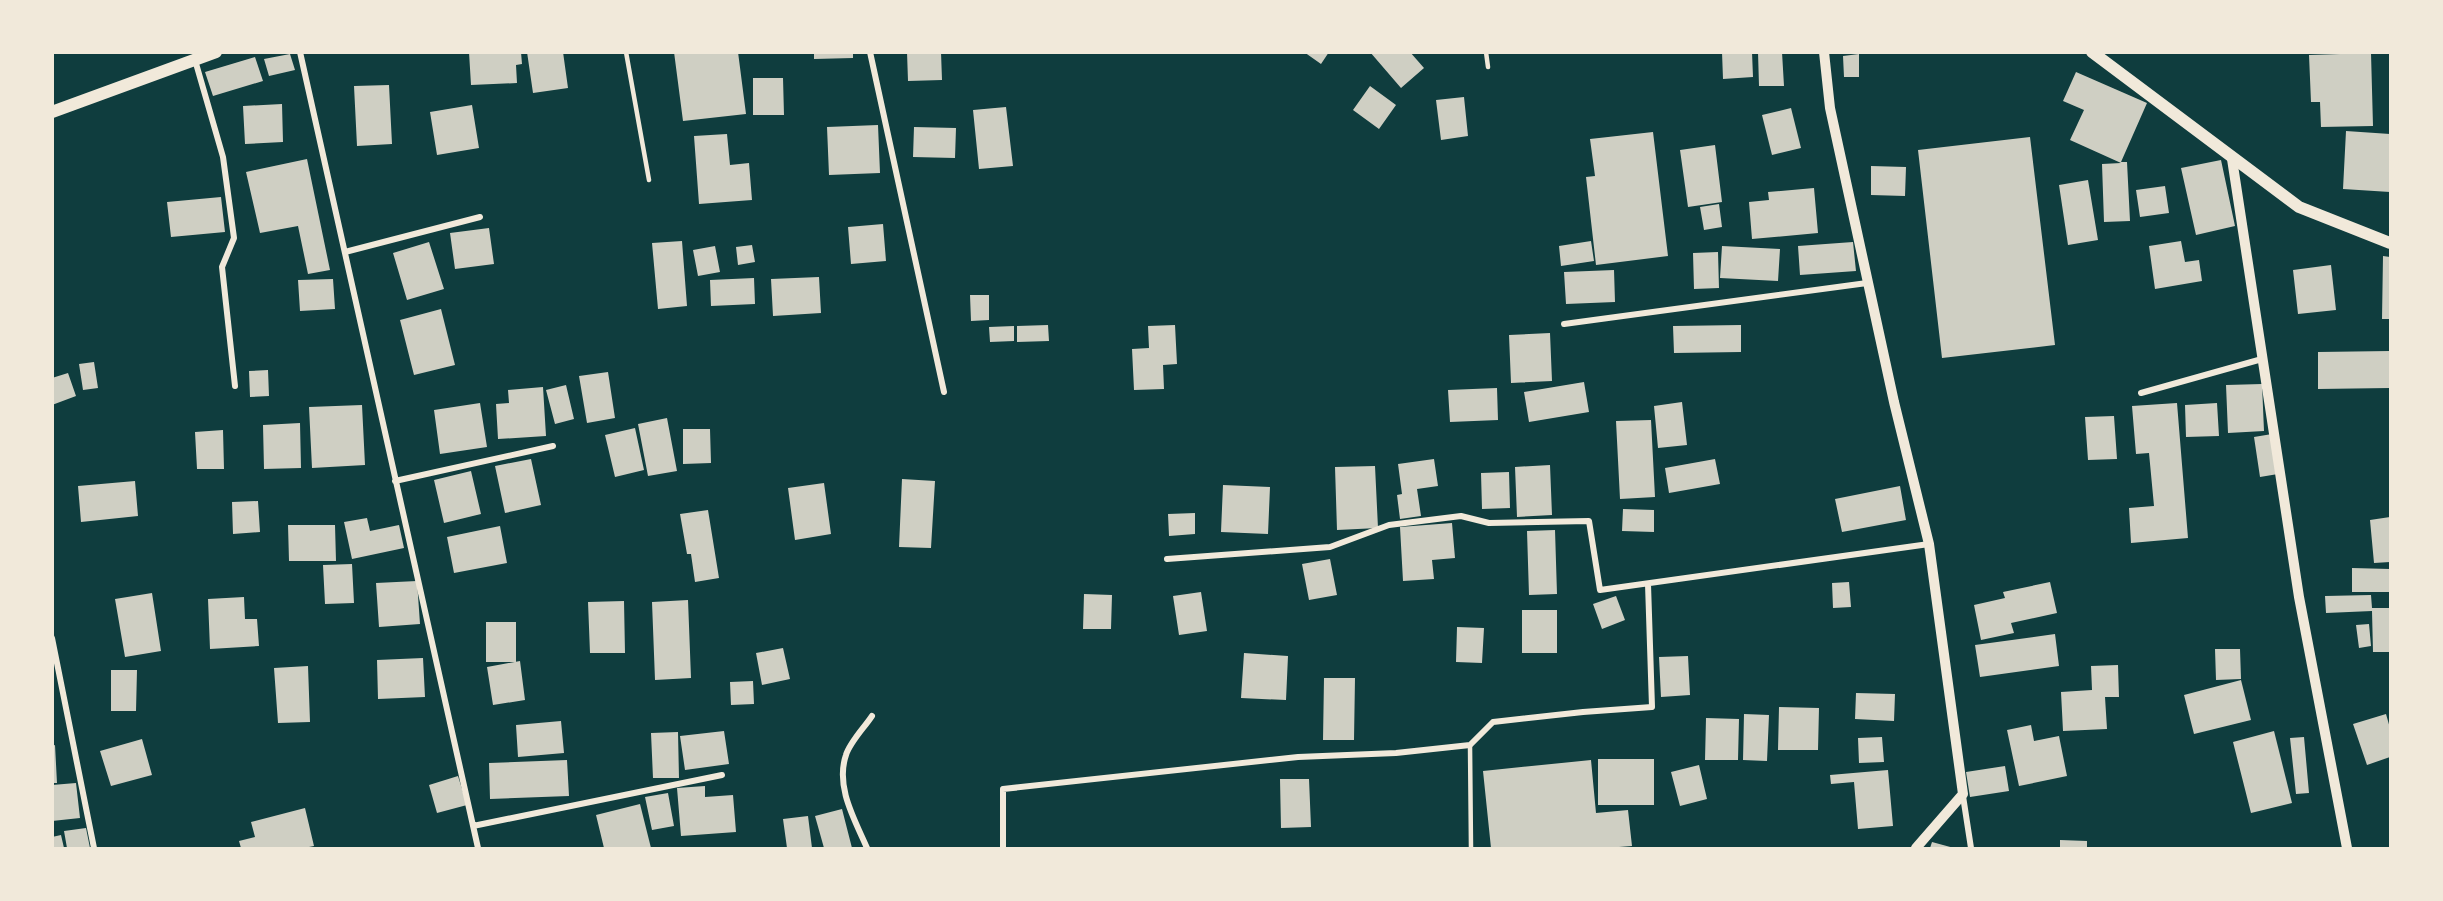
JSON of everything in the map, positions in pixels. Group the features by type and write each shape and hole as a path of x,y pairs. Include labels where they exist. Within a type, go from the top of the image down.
{"main road":[{"path":"52,112 216,52"},
{"path":"2092,52 2299,207 2391,243"}],"street":[{"path":"300,52 478,849"},
{"path":"870,52 944,392"},
{"path":"1824,52 1830,108 1867,283 1929,544 1971,849"},
{"path":"195,59 223,157 234,238 222,267 235,386"},
{"path":"2232,159 2299,597 2347,849"},
{"path":"345,252 480,217"},
{"path":"1564,324 1867,283"},
{"path":"2141,393 2262,359"},
{"path":"395,481 553,446"},
{"path":"1167,559 1330,546 1389,525 1461,516 1489,523 1589,521 1600,590 1929,544"},
{"path":"1003,849 1003,789 1298,757 1396,753 1470,745 1493,722 1583,711 1652,707 1648,584"},
{"path":"52,638 94,849"},
{"path":"867,849 844,791 843,770 846,754 872,717"},
{"path":"473,826 722,774"},
{"path":"1916,849 1963,794"}],"lane":[{"path":"626,52 649,180"},
{"path":"1486,52 1488,67"},
{"path":"1470,745 1471,849"}],"building":[{"path":"469,52 521,52 522,64 516,65 517,83 471,85"},
{"path":"527,52 563,52 568,88 533,93"},
{"path":"674,52 738,52 746,114 683,121"},
{"path":"814,52 853,52 853,58 814,59"},
{"path":"907,52 941,52 942,80 908,81"},
{"path":"1304,52 1329,52 1321,64"},
{"path":"1370,52 1410,52 1424,68 1401,88"},
{"path":"1722,52 1752,52 1753,77 1723,79"},
{"path":"1758,52 1782,52 1784,86 1759,86"},
{"path":"2371,53 2373,126 2321,127 2320,102 2311,102 2309,55"},
{"path":"290,54 295,70 269,76 264,59"},
{"path":"1859,54 1859,77 1844,77 1843,56"},
{"path":"255,57 263,81 213,96 205,72"},
{"path":"2076,72 2147,103 2121,162 2127,162 2130,221 2104,222 2102,164 2121,163 2070,140 2084,110 2063,101"},
{"path":"753,78 783,78 784,115 753,115"},
{"path":"389,85 392,144 357,146 354,86"},
{"path":"1370,86 1396,105 1379,129 1353,110"},
{"path":"1464,97 1468,136 1441,140 1436,100"},
{"path":"282,104 283,142 245,144 243,106"},
{"path":"472,105 479,148 437,155 430,112"},
{"path":"1006,107 1013,166 979,169 973,110"},
{"path":"1791,108 1801,148 1772,155 1762,115"},
{"path":"878,125 880,173 829,175 827,127"},
{"path":"914,127 956,128 955,158 913,157"},
{"path":"2346,131 2390,134 2390,192 2343,189"},
{"path":"1653,132 1668,256 1596,265 1586,177 1595,176 1590,139"},
{"path":"727,134 730,165 749,163 752,200 699,204 694,136"},
{"path":"2030,137 2055,345 1942,358 1918,150"},
{"path":"1715,145 1722,202 1688,207 1680,150"},
{"path":"307,159 330,270 308,274 298,226 260,233 246,172"},
{"path":"2221,160 2235,226 2196,235 2181,168"},
{"path":"1871,166 1906,167 1905,196 1871,195"},
{"path":"2088,180 2098,240 2068,245 2059,185"},
{"path":"2165,186 2169,213 2140,217 2136,190"},
{"path":"1814,188 1818,233 1752,239 1749,202 1769,200 1768,192"},
{"path":"221,197 225,232 171,237 167,202"},
{"path":"1719,204 1722,227 1704,230 1700,207"},
{"path":"883,224 886,261 851,264 848,227"},
{"path":"489,228 494,264 455,269 450,233"},
{"path":"682,241 687,306 658,309 652,243"},
{"path":"1591,241 1594,261 1561,266 1559,246"},
{"path":"2181,241 2185,262 2199,260 2202,281 2155,289 2149,246"},
{"path":"429,242 444,289 407,300 393,253"},
{"path":"1853,242 1856,271 1800,275 1798,246"},
{"path":"752,245 755,262 738,265 736,247"},
{"path":"715,246 720,272 698,276 693,250"},
{"path":"1722,246 1780,249 1778,281 1720,278"},
{"path":"1718,252 1719,288 1694,289 1693,253"},
{"path":"2383,256 2390,257 2390,319 2382,319"},
{"path":"2331,265 2336,310 2298,314 2293,270"},
{"path":"1614,270 1615,302 1566,304 1564,272"},
{"path":"819,277 821,313 773,316 771,279"},
{"path":"754,278 755,304 711,306 710,280"},
{"path":"333,279 335,309 300,311 298,280"},
{"path":"970,295 989,295 989,320 971,321"},
{"path":"441,309 455,365 414,375 400,320"},
{"path":"1048,325 1049,341 1017,342 1017,326"},
{"path":"1175,325 1177,364 1163,365 1164,389 1134,390 1132,349 1149,348 1148,326"},
{"path":"1741,325 1741,352 1674,353 1673,326"},
{"path":"1014,326 1014,341 990,342 989,327"},
{"path":"1550,333 1552,381 1511,383 1509,335"},
{"path":"2390,351 2390,388 2318,389 2318,352"},
{"path":"94,362 98,388 83,390 79,364"},
{"path":"268,370 269,396 250,397 249,371"},
{"path":"608,372 615,418 587,423 579,376"},
{"path":"68,373 76,396 52,405 52,378"},
{"path":"1584,382 1589,412 1529,422 1524,392"},
{"path":"2262,384 2264,431 2228,433 2226,385"},
{"path":"566,385 574,419 555,424 546,390"},
{"path":"543,387 546,436 498,439 496,404 509,403 508,390"},
{"path":"1497,388 1498,420 1450,422 1448,390"},
{"path":"1682,402 1687,445 1658,448 1654,406"},
{"path":"480,403 487,447 440,454 434,410"},
{"path":"2177,403 2188,538 2131,543 2129,508 2154,506 2149,453 2136,454 2132,406"},
{"path":"2217,403 2219,436 2186,437 2185,405"},
{"path":"362,405 365,465 312,468 309,407"},
{"path":"2114,416 2117,459 2088,460 2085,417"},
{"path":"667,418 677,471 648,476 638,424"},
{"path":"1651,420 1655,497 1620,499 1616,421"},
{"path":"300,423 301,468 264,469 263,425"},
{"path":"635,428 644,470 615,477 605,435"},
{"path":"683,429 710,429 711,463 683,464"},
{"path":"223,430 224,469 197,469 195,432"},
{"path":"2272,434 2278,474 2260,477 2254,437"},
{"path":"531,459 541,505 505,513 495,466"},
{"path":"1434,459 1438,486 1417,489 1421,516 1400,519 1397,495 1402,494 1398,464"},
{"path":"1715,459 1720,484 1669,493 1665,468"},
{"path":"1550,465 1552,515 1517,517 1515,467"},
{"path":"1375,466 1378,528 1337,530 1335,467"},
{"path":"471,471 481,514 444,523 434,480"},
{"path":"1509,472 1510,508 1482,509 1481,473"},
{"path":"902,479 935,481 931,548 899,547"},
{"path":"135,481 138,516 81,522 78,486"},
{"path":"824,483 831,534 795,540 788,488"},
{"path":"1223,485 1270,487 1268,534 1221,532"},
{"path":"1900,486 1906,520 1842,532 1835,499"},
{"path":"258,501 260,532 233,534 232,502"},
{"path":"1623,509 1654,510 1654,532 1622,531"},
{"path":"708,510 719,578 695,582 691,554 687,554 680,514"},
{"path":"1195,513 1195,534 1169,536 1168,514"},
{"path":"2390,517 2390,562 2374,563 2370,520"},
{"path":"367,518 370,531 399,525 404,548 352,559 344,522"},
{"path":"1452,523 1455,558 1432,560 1434,579 1403,581 1400,527"},
{"path":"288,525 335,525 336,561 289,561"},
{"path":"500,526 507,563 454,573 447,537"},
{"path":"1555,530 1557,594 1529,595 1527,531"},
{"path":"1330,559 1337,595 1309,600 1302,564"},
{"path":"352,564 354,603 325,604 323,565"},
{"path":"2352,568 2390,569 2390,592 2352,592"},
{"path":"417,581 420,624 379,627 376,583"},
{"path":"1849,582 1851,607 1833,608 1832,583"},
{"path":"2050,582 2057,613 2011,623 2014,633 1981,640 1974,605 2005,598 2003,592"},
{"path":"1201,592 1207,631 1179,635 1173,596"},
{"path":"152,593 161,651 125,657 115,599"},
{"path":"1084,594 1112,595 1111,629 1083,629"},
{"path":"2371,595 2372,608 2390,608 2390,652 2373,652 2372,611 2326,613 2325,596"},
{"path":"1616,596 1625,620 1602,629 1593,604"},
{"path":"244,597 245,619 257,619 259,646 210,649 208,599"},
{"path":"688,600 691,678 655,680 652,602"},
{"path":"624,601 625,653 590,653 588,602"},
{"path":"1522,610 1557,610 1557,653 1522,653"},
{"path":"486,622 516,622 516,662 486,662"},
{"path":"2369,624 2371,646 2359,648 2356,625"},
{"path":"1457,627 1484,628 1482,663 1456,662"},
{"path":"2055,634 2059,666 1980,677 1975,645"},
{"path":"783,648 790,679 762,685 756,653"},
{"path":"2215,649 2240,649 2241,679 2216,680"},
{"path":"1244,653 1288,656 1286,700 1241,698"},
{"path":"1688,656 1690,695 1661,697 1659,657"},
{"path":"423,658 425,697 378,699 377,660"},
{"path":"520,661 525,700 493,705 487,667"},
{"path":"2118,665 2119,697 2105,697 2107,729 2063,731 2061,692 2092,690 2091,666"},
{"path":"308,666 310,722 278,723 274,668"},
{"path":"111,670 137,670 136,711 111,711"},
{"path":"1324,678 1355,678 1354,740 1323,740"},
{"path":"2241,680 2251,720 2194,734 2184,695"},
{"path":"753,681 754,704 731,705 730,682"},
{"path":"1856,693 1895,694 1894,721 1855,719"},
{"path":"1779,707 1819,708 1818,750 1778,750"},
{"path":"1744,714 1769,715 1767,761 1743,760"},
{"path":"2386,714 2390,728 2390,757 2367,765 2353,724"},
{"path":"1706,718 1739,719 1738,760 1705,760"},
{"path":"561,721 564,753 518,757 516,725"},
{"path":"2031,725 2034,741 2059,736 2067,776 2019,786 2007,730"},
{"path":"724,731 729,764 685,770 680,736"},
{"path":"2274,731 2292,803 2251,813 2233,742"},
{"path":"678,732 679,778 653,778 651,733"},
{"path":"1882,737 1884,762 1859,763 1858,738"},
{"path":"2304,737 2309,793 2296,794 2290,738"},
{"path":"142,739 152,775 111,786 100,751"},
{"path":"55,745 57,783 52,783 52,746"},
{"path":"1598,759 1654,759 1654,805 1598,805"},
{"path":"567,760 569,796 490,799 489,763"},
{"path":"1591,760 1596,813 1628,810 1632,846 1491,848 1483,771"},
{"path":"1699,765 1707,799 1680,806 1671,772"},
{"path":"2005,766 2009,791 1970,797 1966,772"},
{"path":"1888,770 1893,826 1858,829 1854,782 1831,784 1830,775"},
{"path":"458,776 467,805 437,813 429,785"},
{"path":"1280,779 1309,779 1311,827 1281,828"},
{"path":"76,783 80,818 52,821 52,785"},
{"path":"705,786 705,797 733,795 736,832 681,836 677,788"},
{"path":"668,793 674,826 652,830 645,797"},
{"path":"640,804 651,848 604,848 596,815"},
{"path":"305,808 314,846 241,848 239,841 255,837 251,822"},
{"path":"842,809 852,848 824,848 815,816"},
{"path":"808,816 812,848 787,848 783,819"},
{"path":"86,828 90,848 67,848 64,831"},
{"path":"61,835 64,848 52,848 52,837"},
{"path":"2060,840 2087,841 2087,848 2060,848"},
{"path":"1932,842 1954,848 1930,848"}]}
